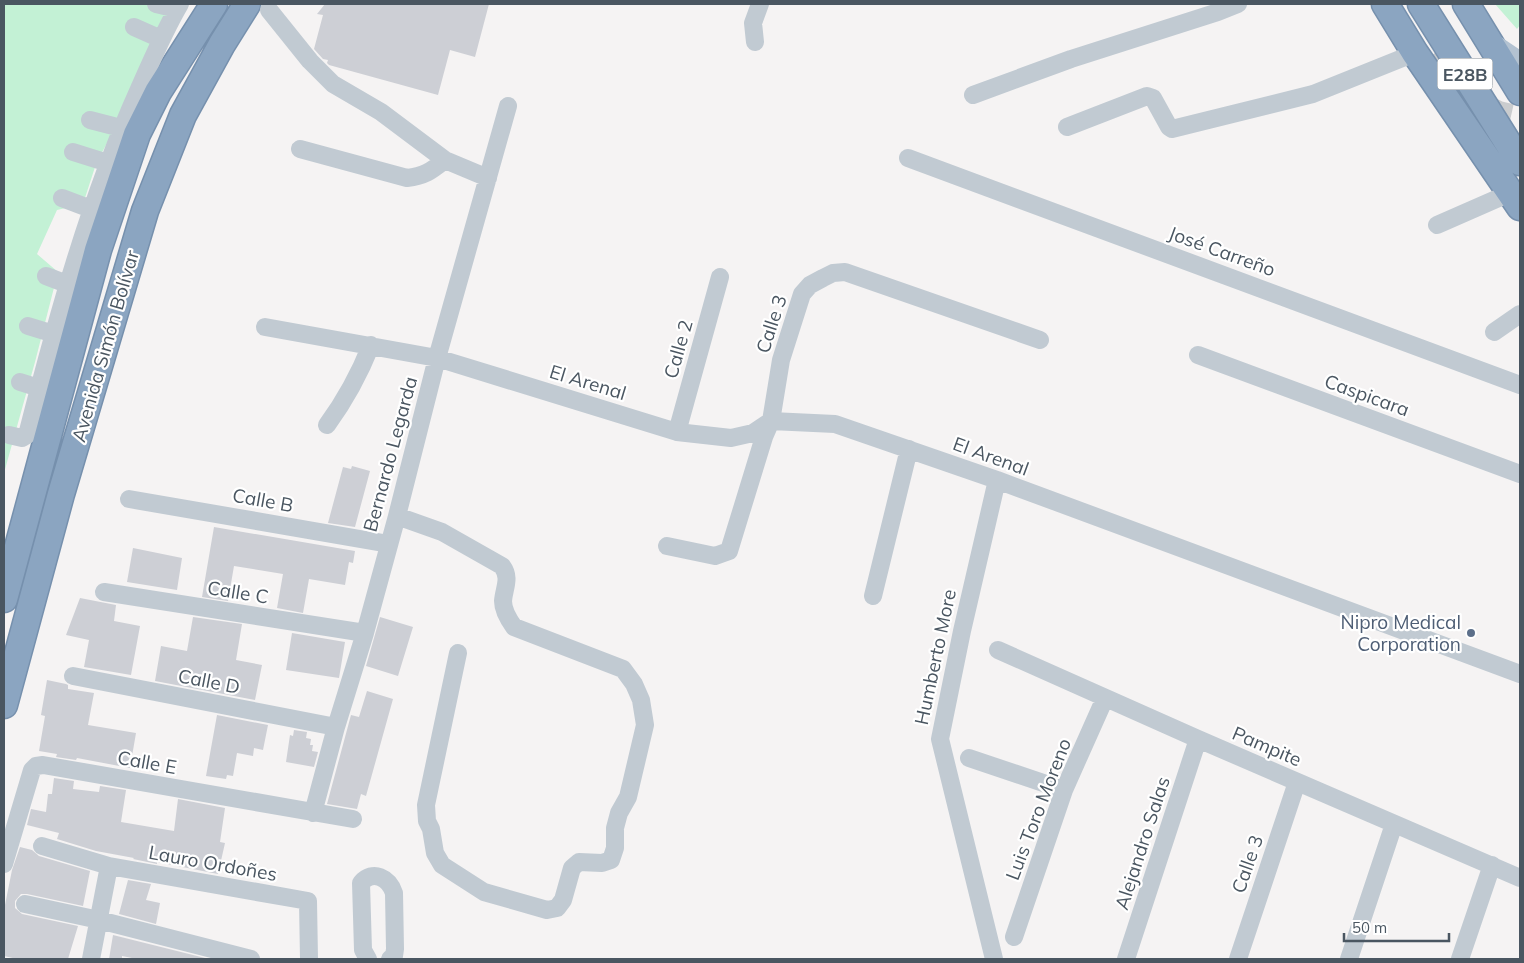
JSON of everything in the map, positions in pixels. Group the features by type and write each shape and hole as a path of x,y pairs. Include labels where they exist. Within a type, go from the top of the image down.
{"highway":[{"name":"Avenida Simón Bolívar","path":"4,599 98,250 137,134 158,92 214,4"},
{"path":"1385,4 1420,50 1515,200"},
{"path":"1399,4 1420,50"},
{"name":"E28B","path":"1421,4 1520,162"},
{"name":"E28B","path":"1466,4 1520,92"},
{"name":"Avenida Simón Bolívar","path":"4,706 61,494 145,211 183,115 222,44 258,7"}],"main road":[{"path":"1490,43 1520,62"}],"street":[{"path":"9,435 22,438 27,435 68,284 91,209 121,128 178,6 156,4"},
{"path":"755,42 753,23 760,4"},
{"path":"973,95 1071,59 1238,4"},
{"path":"258,7 333,84 381,112 445,160 488,178"},
{"path":"134,27 161,39"},
{"path":"1067,127 1147,96 1153,98 1169,127 1172,129 1313,94 1420,50"},
{"name":"Bernardo Legarda","path":"313,813 336,727 365,633 437,358 508,106"},
{"path":"90,120 121,128"},
{"path":"300,149 407,178 419,177 430,172 445,160"},
{"path":"73,152 108,163"},
{"name":"José Carreño","path":"908,158 1520,384"},
{"path":"62,198 91,209"},
{"path":"1437,224 1515,200"},
{"name":"Calle 3","path":"667,546 716,556 729,551 764,437 771,421 781,360 802,294 810,285 833,273 844,272 1040,340"},
{"path":"46,276 68,284"},
{"name":"Calle 2","path":"677,432 720,277"},
{"path":"1494,332 1520,314"},
{"path":"28,326 54,334"},
{"name":"El Arenal","path":"265,327 371,344 437,358 677,432 731,438 753,433 771,421 835,424 997,480 1520,674"},
{"path":"327,425 346,399 361,370 371,344"},
{"name":"Caspicara","path":"1198,355 1520,474"},
{"path":"20,382 39,388"},
{"path":"873,596 909,449"},
{"name":"Humberto More","path":"994,959 940,740 962,631 997,480"},
{"name":"Calle B","path":"129,499 389,544"},
{"path":"397,516 442,532 502,566 506,572 507,580 503,601 504,608 514,627 623,669 634,684 641,700 645,725 628,796 619,813 615,828 615,848 611,860 602,863 579,862 572,868 563,900 557,908 547,910 484,892 442,865 435,853 431,829 427,821 426,805 458,653"},
{"name":"Calle C","path":"104,592 365,633"},
{"name":"Pampite","path":"998,650 1198,739 1520,878"},
{"name":"Calle D","path":"73,676 336,727"},
{"name":"Luis Toro Moreno","path":"1014,937 1064,790 1105,698"},
{"name":"Alejandro Salas","path":"1126,959 1198,739"},
{"path":"969,758 1064,790"},
{"name":"Calle E","path":"4,864 32,770 36,766 43,765 353,819"},
{"name":"Calle 3","path":"1238,959 1297,782"},
{"path":"1349,959 1394,824"},
{"name":"Lauro Ordoñes","path":"42,846 110,866 308,901 309,959"},
{"path":"1460,959 1492,865"},
{"path":"91,959 110,866"},
{"path":"368,959 363,950 361,882 366,877 372,875 385,880 392,886 394,893 396,949 394,956 390,959"},
{"path":"25,904 99,920 251,959"}],"green space":[{"path":"4,4 180,4 96,164 83,204 57,210 37,254 58,272 4,473"},
{"path":"1495,4 1520,4 1520,25 1517,29"}],"building":[{"path":"325,4 489,4 475,57 450,50 438,95 329,65 327,63 328,60 323,59 314,49 323,15 317,14"},
{"path":"352,466 370,471 355,527 328,523 343,467 351,469"},
{"path":"214,527 355,551 353,563 349,562 345,585 309,579 303,613 277,608 283,574 234,566 228,601 202,597"},
{"path":"133,548 182,558 177,590 127,582"},
{"path":"80,598 116,605 114,621 140,626 131,675 84,667 89,640 66,635"},
{"path":"193,617 242,624 236,660 262,665 255,700 155,681 161,646 187,651"},
{"path":"380,617 413,627 398,676 366,666"},
{"path":"292,633 345,642 339,678 286,670"},
{"path":"47,680 66,684 68,689 94,693 88,725 136,733 130,768 77,758 76,760 56,757 57,754 39,751 45,716 41,715"},
{"path":"367,691 393,699 366,796 361,794 357,809 327,804 351,715 359,717"},
{"path":"217,715 268,725 263,750 254,748 253,756 237,753 233,776 227,775 226,779 206,776"},
{"path":"294,730 307,732 306,738 311,739 312,751 318,752 314,767 286,762 290,735 293,736"},
{"path":"54,778 74,781 73,789 99,792 100,786 126,790 121,822 174,831 178,799 225,808 220,842 225,843 218,874 96,851 57,839 59,833 27,825 31,809 46,812 48,794 52,794"},
{"path":"20,847 32,850 39,856 90,871 83,906 27,894 21,894 15,901 15,908 22,914 78,926 68,959 17,959 4,956 4,910 12,870"},
{"path":"128,880 151,884 146,900 160,903 156,924 119,914"},
{"path":"113,935 209,959 137,959 122,956 122,959 109,959"}],"tunnel":[{"path":"1431,56 1462,96 1498,114 1520,119"}],"place":[{"name":"Nipro Medical Corporation","path":"1471,633"}]}
